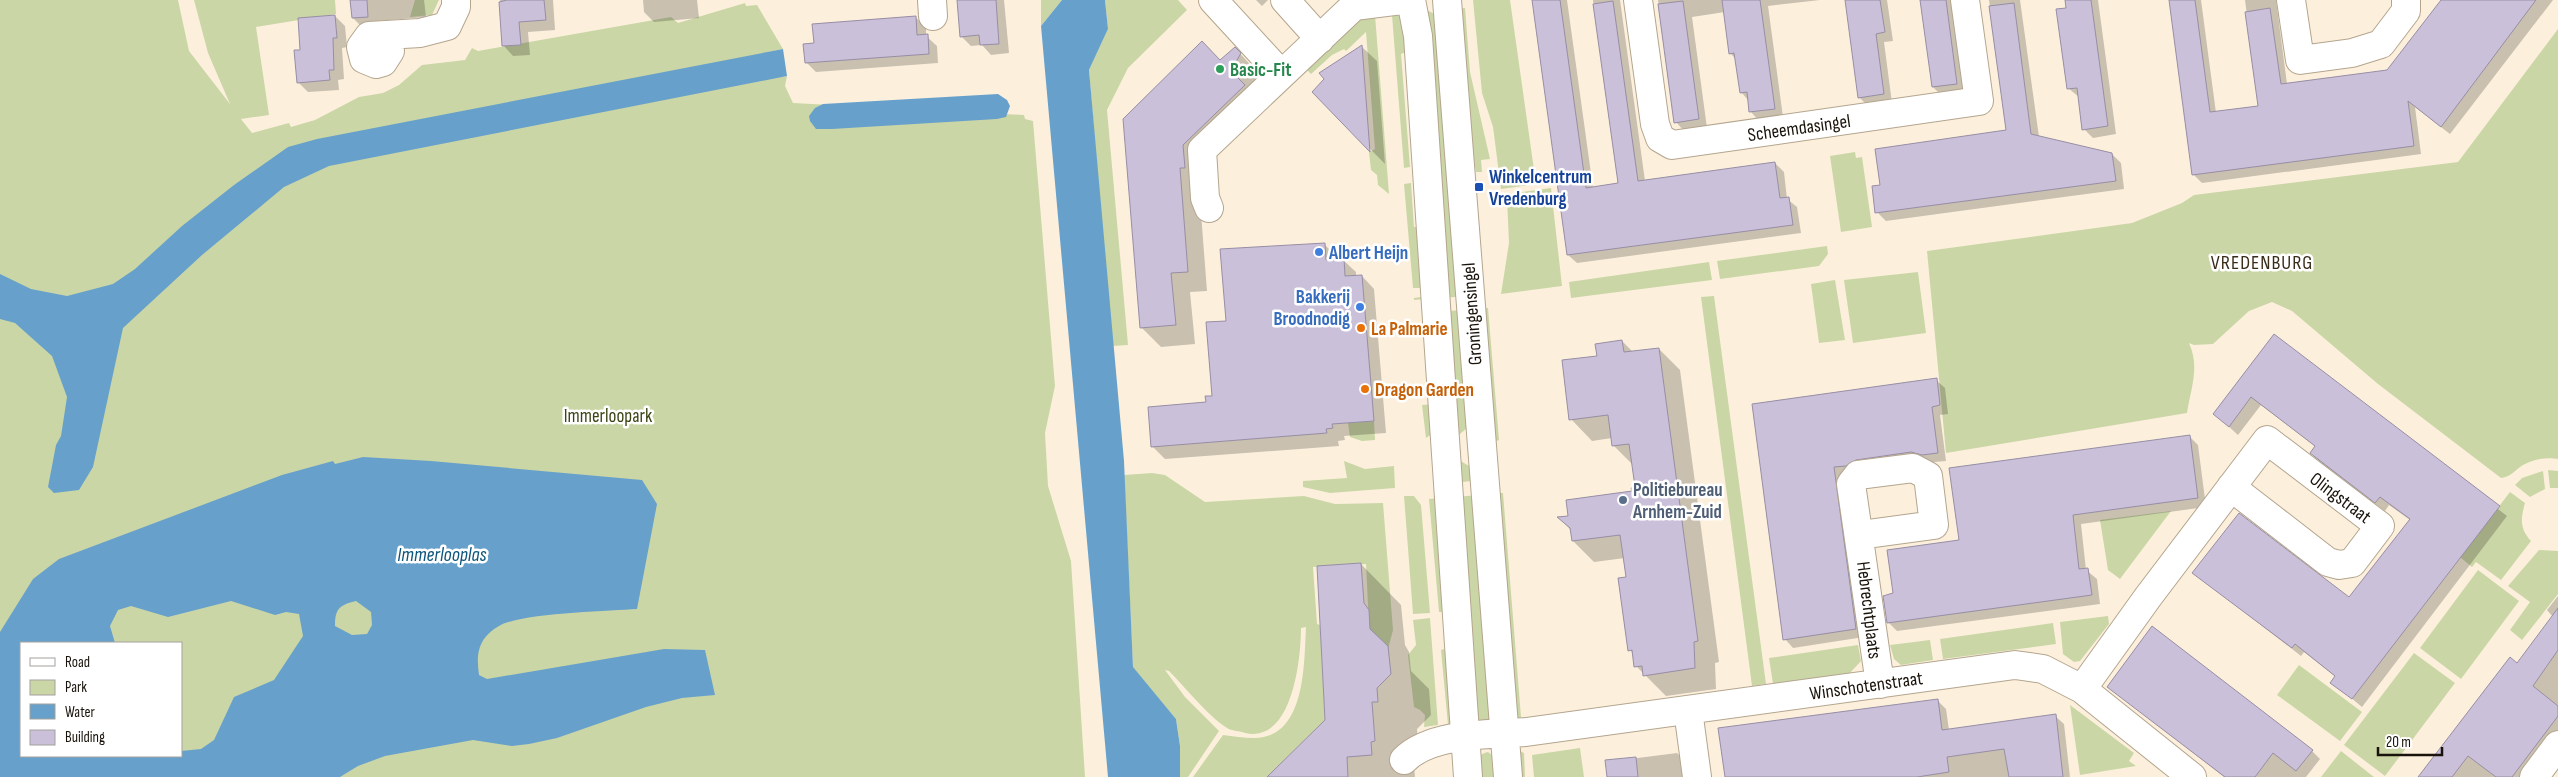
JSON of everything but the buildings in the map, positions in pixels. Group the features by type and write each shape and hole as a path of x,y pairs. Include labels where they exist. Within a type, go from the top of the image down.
{"street":[{"path":"367,70 361,47 368,36 420,33 447,26 456,7 456,0"},
{"path":"1213,0 1281,74"},
{"path":"1285,0 1320,39"},
{"path":"1209,208 1206,198 1202,150 1354,6 1402,0"},
{"name":"Groningensingel","path":"1411,0 1418,36 1438,300 1449,536 1468,777"},
{"name":"Groningensingel","path":"1447,0 1508,777"},
{"name":"Scheemdasingel","path":"1638,0 1655,124 1660,138 1672,145 1978,101 1965,0"},
{"path":"2291,0 2300,60 2352,53 2381,44 2406,11 2406,0"},
{"name":"Olingstraat","path":"2082,689 2148,597 2267,440 2380,526 2352,563 2339,565 2328,562 2232,487"},
{"name":"Hebrechtplaats","path":"1860,536 1880,684"},
{"name":"Winschotenstraat","path":"1465,736 1505,733 1688,710 2015,665 2043,669 2082,689 2192,777"},
{"path":"1688,710 1697,777"},
{"path":"1404,760 1412,751 1465,736"},
{"path":"2534,777 2558,745"}],"green space":[{"name":"Immerloopark","path":"0,0 178,0 189,51 230,104 208,53 194,0 335,0 336,14 256,27 269,115 241,119 252,133 289,123 291,127 315,120 359,97 383,93 399,85 422,65 465,60 472,48 478,51 671,17 678,23 745,3 746,6 757,5 783,49 768,52 780,77 787,76 785,86 793,103 1024,115 1025,119 1033,121 1055,386 1045,433 1048,486 1071,561 1085,777 0,777"},
{"path":"415,0 439,0 432,15 410,17"},
{"path":"1041,0 1062,0 1041,26"},
{"path":"1105,0 1178,0 1187,10 1128,68 1107,110 1128,345 1112,346 1089,70 1108,29"},
{"path":"1473,0 1510,0 1536,184 1501,189 1493,127 1482,93"},
{"path":"1465,8 1470,72 1490,159 1481,160 1482,172 1476,172 1468,125 1455,9"},
{"path":"1427,10 1436,15 1465,296 1444,298"},
{"path":"1395,14 1407,21 1406,52 1401,54 1410,167 1404,168 1392,15"},
{"path":"1375,15 1389,194 1378,185 1377,175 1371,170 1369,152 1375,149 1366,32 1346,51 1344,49 1332,55 1311,74 1306,69 1357,19"},
{"path":"2558,29 2558,459 2546,458 2533,461 2508,476 2501,478 2378,384 2292,311 2272,302 2249,311 2213,344 2194,345 2189,343 2194,361 2194,369 2187,413 1946,453 1927,251 2132,223 2182,203 2194,195 2458,162"},
{"path":"1855,152 1856,158 1862,157 1872,227 1841,232 1830,156"},
{"path":"1411,183 1414,227 1420,227 1425,299 1414,300 1414,298 1421,297 1421,288 1413,288 1404,184"},
{"path":"1551,188 1562,286 1501,294 1509,243 1507,199 1517,198 1516,193"},
{"path":"1827,246 1828,254 1819,266 1720,279 1717,261"},
{"path":"1709,262 1712,280 1571,298 1569,282"},
{"path":"1918,272 1926,333 1853,343 1844,280"},
{"path":"1835,280 1845,340 1819,343 1811,284"},
{"path":"1714,296 1766,684 1752,686 1701,297"},
{"path":"1484,308 1488,308 1499,440 1497,441 1490,437"},
{"path":"1466,310 1467,428 1454,439 1446,311"},
{"path":"1436,404 1436,431 1426,438 1422,405"},
{"path":"1374,421 1375,440 1362,441 1350,437 1348,423"},
{"path":"1459,460 1474,469 1479,480 1455,483"},
{"path":"1344,461 1365,469 1394,466 1395,488 1330,493 1303,487 1303,481 1347,478"},
{"path":"2548,470 2558,471 2558,488 2550,488"},
{"path":"2543,471 2545,489 2530,497 2515,485 2522,478"},
{"path":"1152,473 1165,475 1205,502 1304,496 1335,504 1383,503 1393,630 1388,649 1371,667 1366,564 1313,567 1317,624 1320,625 1325,720 1267,777 1193,777 1223,735 1254,738 1271,735 1284,726 1293,713 1299,696 1306,627 1301,628 1299,659 1291,697 1274,726 1261,733 1245,733 1227,728 1205,709 1169,671 1165,670 1185,697 1219,731 1188,777 1180,777 1180,746 1176,719 1133,668 1124,475"},
{"path":"2510,492 2525,503 2522,523 2524,532 2531,541 2501,580 2476,562 2472,567 2460,557"},
{"path":"1492,493 1503,493 1521,717 1519,718 1512,712"},
{"path":"1481,495 1492,720 1479,723 1474,718 1453,497"},
{"path":"1404,496 1414,496 1421,505 1430,613 1413,614"},
{"path":"1440,498 1448,599 1442,612 1439,612 1429,499"},
{"path":"2171,511 2120,579 2108,570 2100,520"},
{"path":"2539,550 2558,551 2558,594 2522,640 2510,630 2530,602 2508,586"},
{"path":"2478,570 2519,601 2461,679 2420,648"},
{"path":"2108,616 2109,624 2080,661 2074,662 2063,654 2060,622"},
{"path":"1430,618 1438,725 1424,727 1425,715 1414,707 1408,655 1416,645 1413,620"},
{"path":"2053,623 2056,644 1943,659 1940,639"},
{"path":"1930,640 1933,660 1901,665 1894,659 1890,645"},
{"path":"1858,645 1861,661 1849,674 1773,684 1769,658"},
{"path":"1444,649 1454,665 1456,718 1448,725 1441,650"},
{"path":"2414,653 2455,683 2385,776 2344,745"},
{"path":"2299,665 2362,712 2340,741 2277,695"},
{"path":"2070,705 2134,753 2129,761 2136,766 2080,775"},
{"path":"1580,748 1584,777 1534,777 1532,755"},
{"path":"1520,751 1524,753 1525,777 1515,777 1516,758"},
{"path":"2341,751 2374,777 2321,777"},
{"path":"1488,752 1496,758 1503,777 1477,777 1478,758 1480,755"}],"water":[{"path":"1062,0 1105,0 1108,29 1089,70 1124,461 1133,667 1176,719 1180,746 1180,777 1108,777 1041,26"},
{"path":"783,49 787,76 329,166 284,187 202,255 123,328 93,467 79,490 54,493 48,487 56,445 61,436 67,397 52,356 15,323 0,319 0,274 31,289 67,296 113,284 135,269 182,226 234,185 288,147 317,139"},
{"path":"998,94 1007,100 1010,106 1006,117 997,119 816,129 809,116 815,108 823,104"},
{"name":"Immerlooplas","path":"363,457 431,461 642,480 657,504 637,609 544,615 525,618 499,626 487,636 480,647 478,653 479,675 487,679 664,649 705,650 715,695 682,698 646,707 557,738 529,744 512,746 473,740 385,756 358,766 340,777 0,777 0,632 33,579 59,559 282,475 333,461 335,464","holes":["356,601 371,612 372,625 367,634 352,635 335,626 337,612 346,604"]}],"place":[{"name":"Basic-Fit","path":"1220,69"},
{"name":"Winkelcentrum Vredenburg","path":"1479,187"},
{"name":"Albert Heijn","path":"1319,252"},
{"name":"Bakkerij Broodnodig","path":"1360,307"},
{"name":"La Palmarie","path":"1361,328"},
{"name":"Dragon Garden","path":"1365,389"},
{"name":"Politiebureau Arnhem-Zuid","path":"1623,500"}],"district":[{"name":"VREDENBURG","path":"2262,262"}]}
